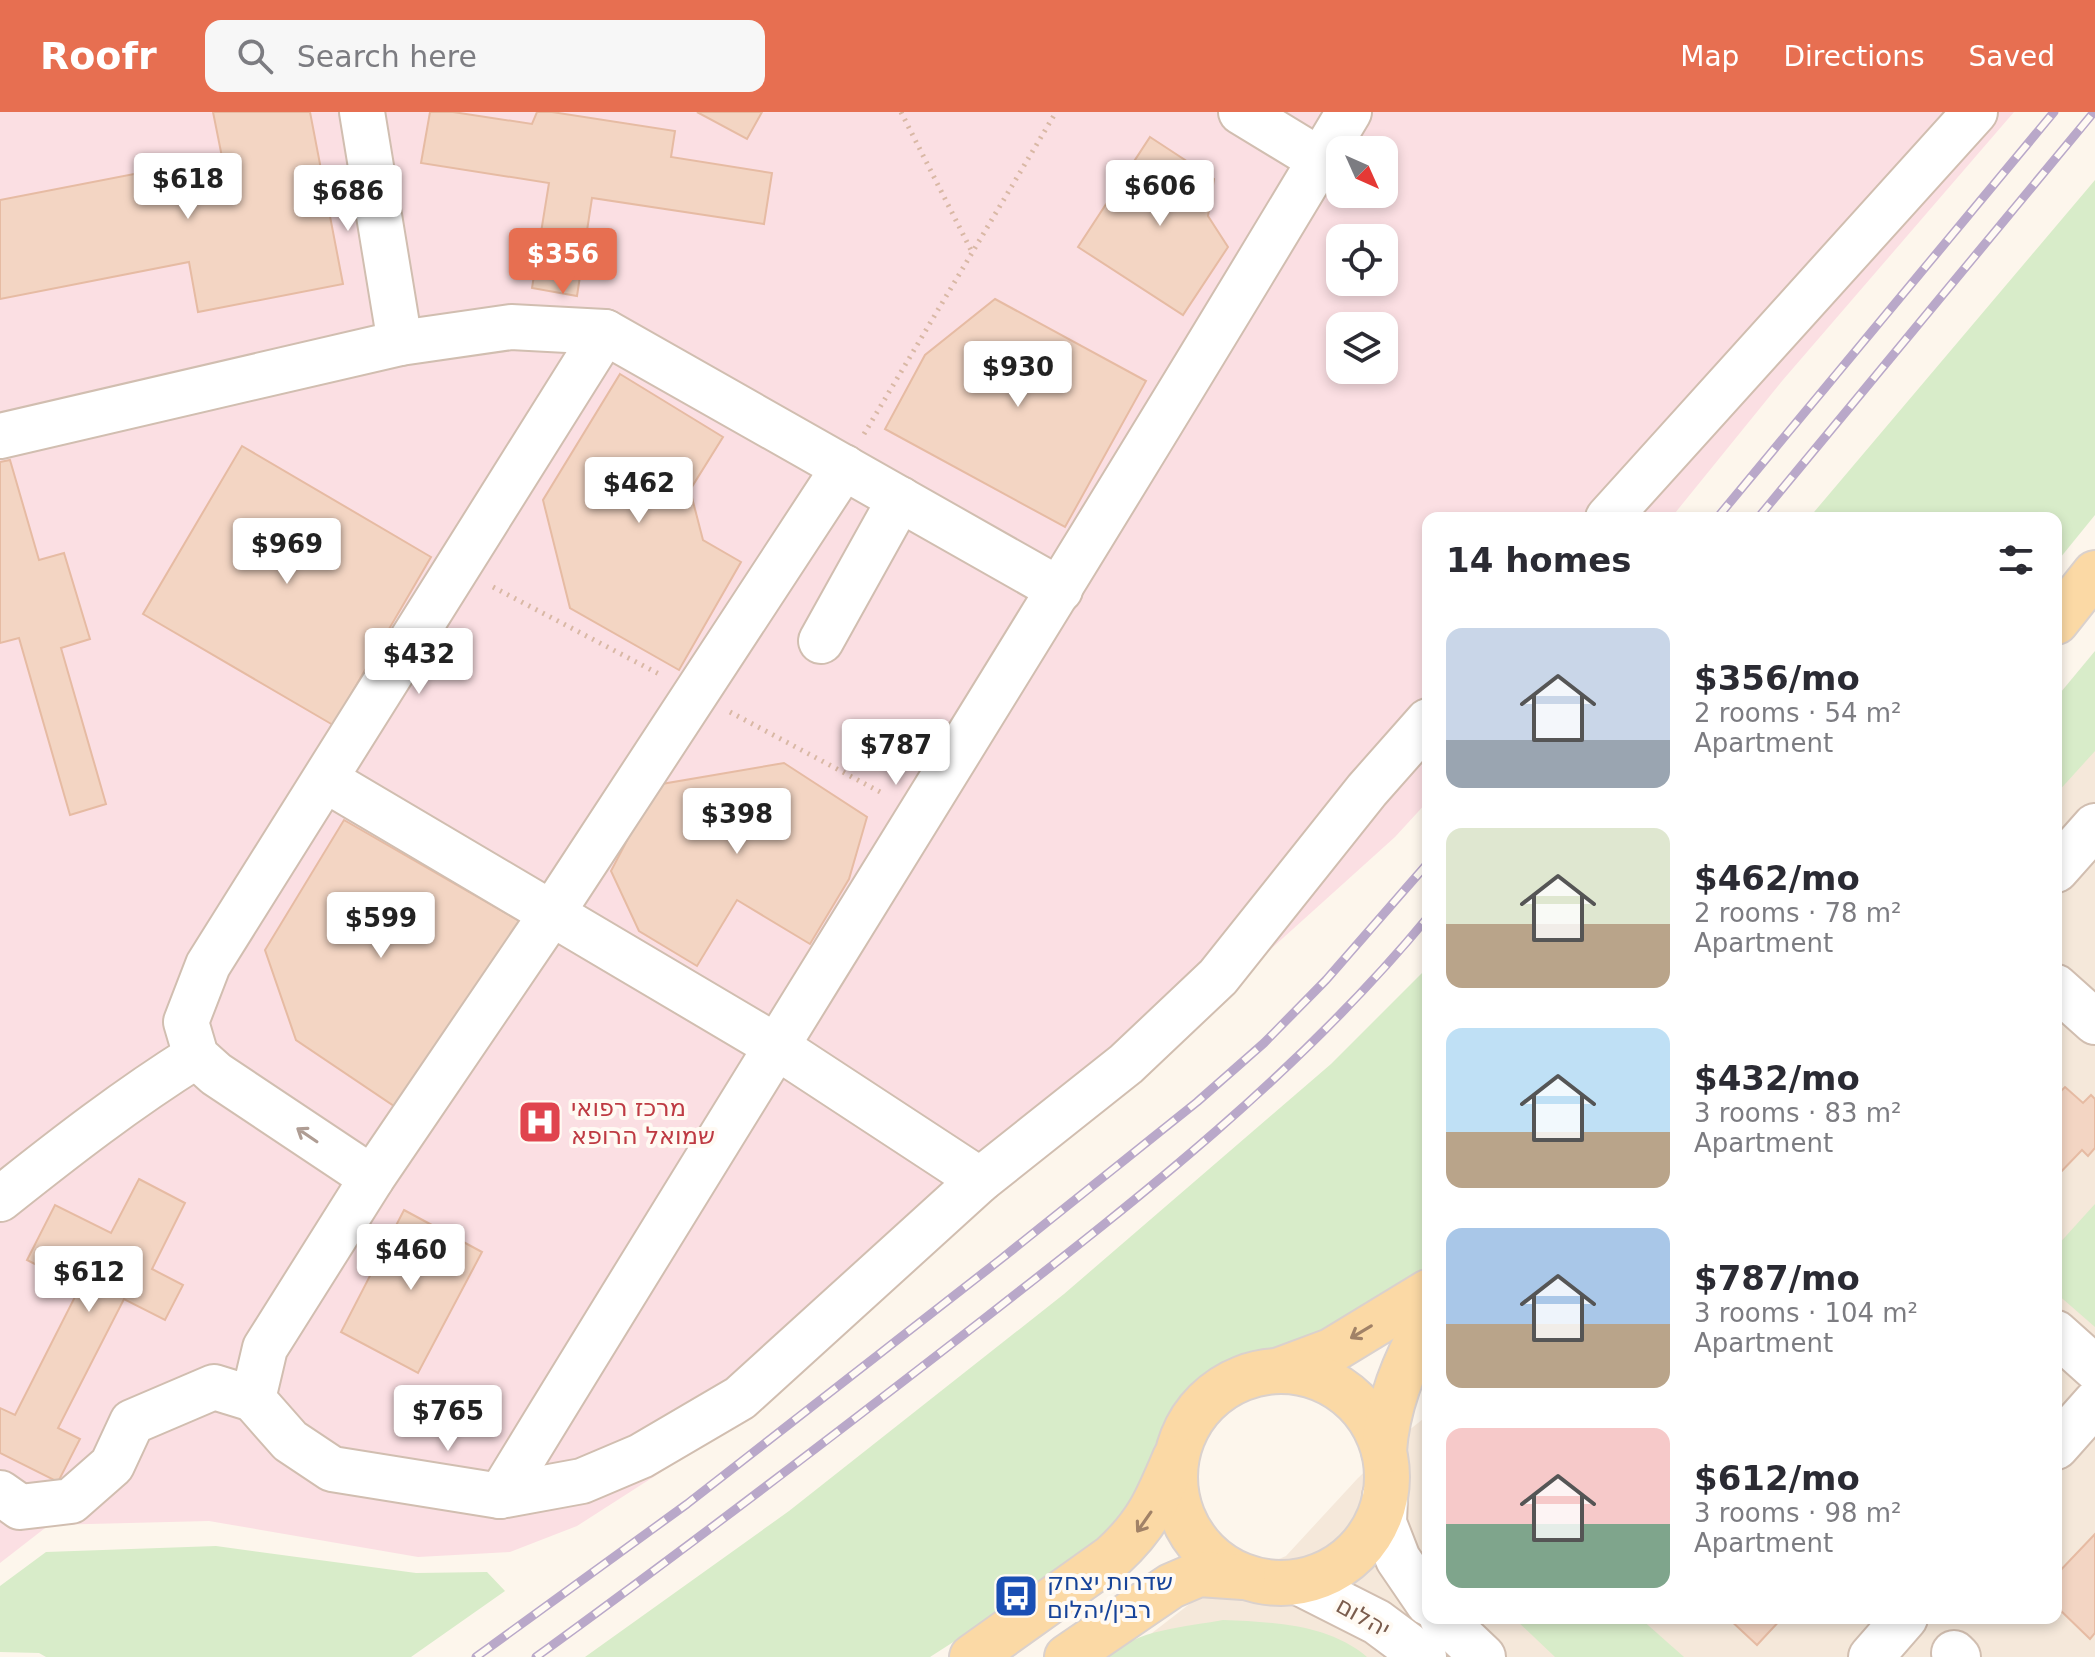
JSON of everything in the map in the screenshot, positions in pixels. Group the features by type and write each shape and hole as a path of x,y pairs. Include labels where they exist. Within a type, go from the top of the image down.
{"main road":[{"path":"2062,614 2095,573"},
{"path":"1277,1371 1331,1351 1422,1296"},
{"path":"1067,1657 1171,1586 1199,1574 1298,1582 1329,1571 1355,1552 1375,1527 1385,1496 1386,1429 1399,1379 1422,1332"},
{"path":"972,1657 1112,1557 1131,1540 1150,1516 1188,1425 1207,1401 1231,1383 1259,1372 1277,1371 1322,1378 1350,1395 1371,1420 1384,1451"},
{"path":"1178,1453 1176,1475 1186,1523 1199,1544 1243,1577"}],"street":[{"path":"362,112 400,343"},
{"path":"1241,112 1320,160"},
{"path":"500,1496 774,1045 1060,590 1349,112"},
{"path":"1613,512 1975,112"},
{"path":"0,436 400,343 511,327 605,332 1060,590"},
{"path":"372,1178 216,1074 196,1056 186,1022 208,965 605,332"},
{"path":"253,1399 265,1348 372,1178 552,913 844,467"},
{"path":"821,641 900,499"},
{"path":"0,1493 20,1507 71,1501 112,1465 132,1422 214,1387 253,1399 290,1441 332,1469 500,1496 582,1481 641,1456 740,1398 980,1180 1126,1064 1218,977 1367,790 1422,728"},
{"path":"326,780 774,1045 980,1180"},
{"path":"2062,863 2095,826"},
{"path":"2062,992 2095,1022"},
{"path":"0,1199 95,1124 196,1056"},
{"path":"2062,1338 2095,1368"},
{"path":"2062,1440 2095,1403"},
{"name":"יהלום","path":"1385,1496 1384,1523 1398,1559 1422,1594"},
{"name":"יהלום","path":"1298,1582 1377,1622 1424,1657"},
{"path":"1448,1624 1483,1657"},
{"path":"1871,1657 1900,1624"}],"path":[{"path":"901,112 972,252"},
{"path":"844,467 1056,112"}],"shaded area":[{"name":"מרכז רפואי שמואל הרופא","path":"0,112 2014,112 1782,381 1676,512 1422,512 1422,808 1395,837 764,1406 577,1526 510,1552 418,1557 209,1521 49,1525 0,1563"},
{"path":"2095,747 2095,1657 1117,1657 1209,1589 1286,1556 1358,1478 1422,1420 1422,1624 2062,1624 2062,781"}],"green space":[{"path":"2095,180 2095,515 2062,556 2062,512 1814,512"},
{"path":"2095,651 2095,751 2062,787 2062,691"},
{"path":"1422,973 1422,1277 1378,1309 1276,1349 1231,1361 1175,1426 1144,1494 1092,1553 930,1657 585,1657 789,1511 1064,1294 1331,1064"},
{"path":"2095,1204 2095,1327 2062,1298 2062,1240"},
{"path":"216,1546 416,1573 487,1572 505,1591 411,1657 46,1657 39,1653 0,1652 0,1586 46,1552"},
{"path":"1223,1620 1280,1624 1318,1631 1352,1646 1367,1657 1108,1657 1132,1640 1147,1635"},
{"path":"1520,1624 1647,1624 1684,1657 1555,1657"}],"building":[{"path":"213,112 310,112 343,284 198,312 189,262 0,299 0,200 222,157"},
{"path":"430,112 453,112 532,124 537,112 552,112 675,131 671,157 772,173 764,224 592,198 577,296 532,288 549,183 421,163"},
{"path":"697,112 762,112 747,139"},
{"path":"1150,137 1214,179 1208,216 1228,247 1183,315 1078,247"},
{"path":"995,299 1146,381 1065,527 885,429 925,355"},
{"path":"620,374 723,437 690,490 703,540 741,562 679,670 570,608 543,500"},
{"path":"242,446 431,557 333,725 143,614"},
{"path":"10,460 39,560 64,553 90,639 61,648 106,804 70,815 19,638 0,643 0,462"},
{"path":"784,763 867,817 849,879 810,944 737,900 697,966 639,931 611,871 656,785"},
{"path":"344,820 521,922 397,1108 296,1040 265,950"},
{"path":"2065,1087 2083,1103 2091,1095 2095,1099 2095,1148 2088,1156 2082,1150 2062,1171 2062,1090"},
{"path":"139,1179 185,1203 152,1269 183,1285 165,1320 124,1299 58,1428 80,1439 58,1482 0,1453 0,1408 15,1415 80,1287 27,1260 55,1205 111,1233"},
{"path":"404,1210 482,1252 418,1373 341,1332"},
{"path":"2095,1534 2095,1633 2090,1639 2062,1612 2062,1569"},
{"path":"1734,1624 1776,1624 1757,1645"}],"railway":[{"path":"1722,512 2054,112"},
{"path":"1763,512 2094,112"},
{"path":"476,1657 687,1504 1197,1102 1264,1043 1326,980 1422,870"},
{"path":"536,1657 874,1404 1161,1178 1218,1130 1327,1028 1422,924"}],"place":[{"name":"מרכז רפואי שמואל הרופא","path":"540,1122"},
{"name":"שדרות יצחק רבין/יהלום","path":"1016,1596"}]}
